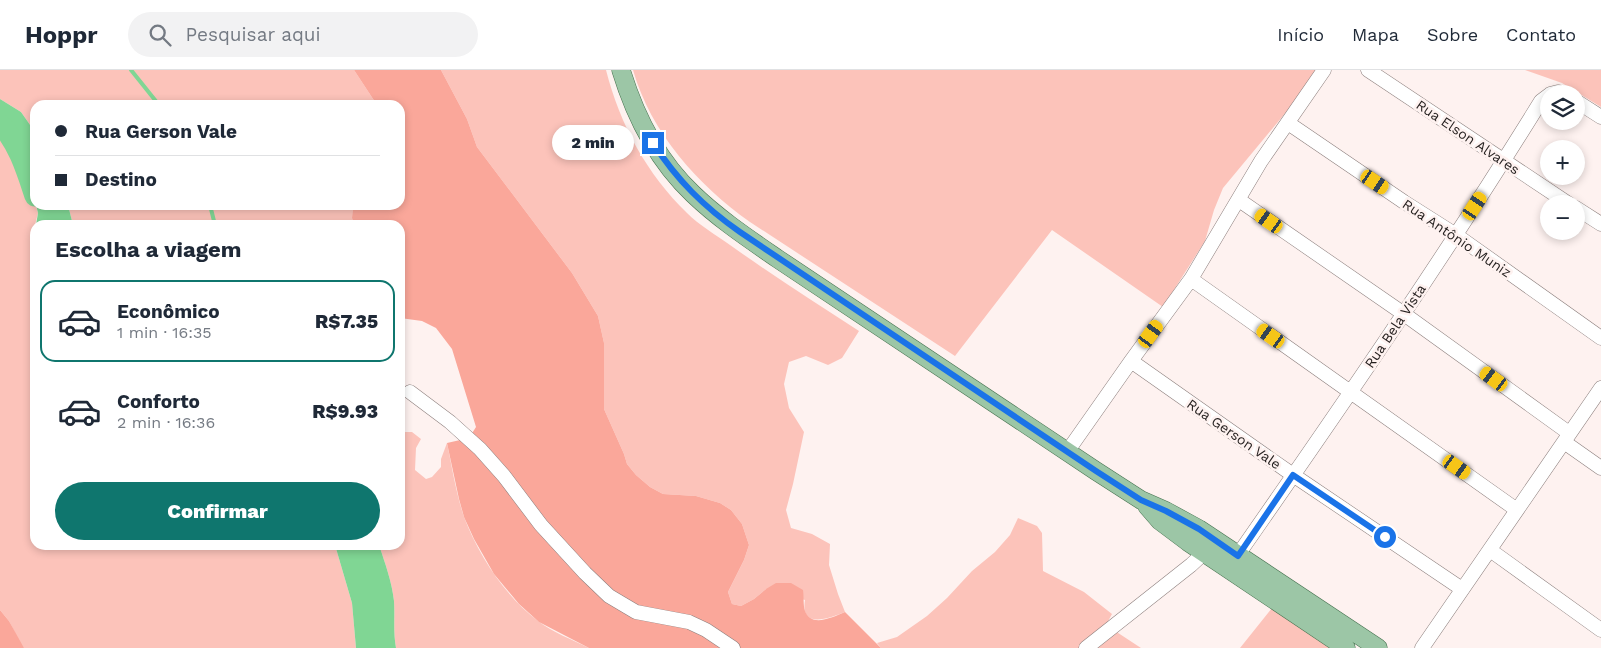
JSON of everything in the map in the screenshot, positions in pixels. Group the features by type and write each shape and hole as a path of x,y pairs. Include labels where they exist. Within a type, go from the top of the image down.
{"main road":[{"path":"621,70 641,122 670,168 693,194 727,223 778,259 1141,500 1199,529 1233,563 1346,648"},
{"path":"1141,500 1160,521 1204,553 1233,563 1378,648"}],"street":[{"path":"1067,452 1191,280 1261,161 1324,70"},
{"name":"Rua Elson Alvares","path":"1368,70 1555,195"},
{"name":"Rua Bela Vista","path":"1233,563 1404,314 1540,104"},
{"path":"1585,107 1601,117"},
{"name":"Rua Antônio Muniz","path":"1288,122 1404,202 1456,235 1601,338"},
{"path":"1239,200 1404,314 1567,438 1601,468"},
{"path":"1585,214 1601,224"},
{"path":"1191,280 1518,510"},
{"name":"Rua Gerson Vale","path":"1131,362 1293,475 1462,589"},
{"path":"1422,648 1601,388"},
{"path":"410,392 450,422 480,449 504,476 541,525 609,596 636,612 688,622 706,630 733,648"},
{"path":"1490,550 1601,630"},
{"path":"1086,648 1204,553"}],"shaded area":[{"path":"0,70 354,70 374,100 30,100 30,125 21,112 0,99"},
{"path":"354,70 441,70 467,119 477,147 572,273 598,316 604,343 604,409 627,464 650,487 663,494 696,496 720,503 731,510 742,524 749,545 744,560 728,592 732,604 741,606 776,583 791,583 803,590 804,609 812,619 823,620 845,612 881,648 589,648 539,622 519,604 494,574 474,539 464,517 459,499 447,443 469,438 476,427 452,349 436,328 422,321 405,319 405,220 353,220 353,210 405,210 405,100 374,100"},
{"path":"441,70 606,70 619,110 637,148 659,182 687,213 702,226 859,331 842,358 828,365 806,356 789,362 784,384 789,408 804,432 786,510 791,528 812,534 830,544 829,565 845,612 824,619 811,619 805,609 805,600 766,589 754,599 741,606 732,604 728,592 744,560 749,545 742,524 731,510 720,503 696,496 663,494 650,487 627,464 604,409 604,343 598,316 572,273 477,147 467,119"},
{"path":"633,70 1321,70 1223,188 1205,241 1163,307 1052,230 955,356 750,222 712,192 679,156 664,136 641,93"},
{"path":"1525,70 1601,70 1601,107 1585,97 1585,85 1565,85"},
{"path":"0,99 21,112 30,125 30,184 16,147 0,130"},
{"path":"0,130 16,147 30,184 30,210 37,210 38,213 36,220 30,220 30,550 336,550 352,603 356,648 24,648 9,621 0,610"},
{"path":"37,210 69,210 72,220 37,220"},
{"path":"69,210 353,210 353,220 72,220"},
{"path":"405,432 412,432 421,439 416,448 415,470 426,479 432,477 441,467 441,459 447,443 456,489 464,517 485,560 504,587 538,621 589,648 396,648 393,594 381,550 405,550"},
{"path":"1018,518 1037,526 1042,533 1043,571 1084,592 1112,614 1106,625 1141,648 881,648 877,643 897,637 927,616 947,598 972,571 995,552 1010,535"},
{"path":"336,550 381,550 393,594 396,648 356,648 352,603"},
{"path":"1272,608 1332,648 1240,648"},
{"path":"0,610 9,621 24,648 0,648"}],"waterway":[{"path":"131,70 155,100"},
{"path":"0,124 17,148 30,182"},
{"path":"211,210 214,220"}],"route":[{"path":"653,143 670,168 693,194 752,241 1096,471 1141,500 1199,529 1238,556 1293,475 1385,537"}]}
